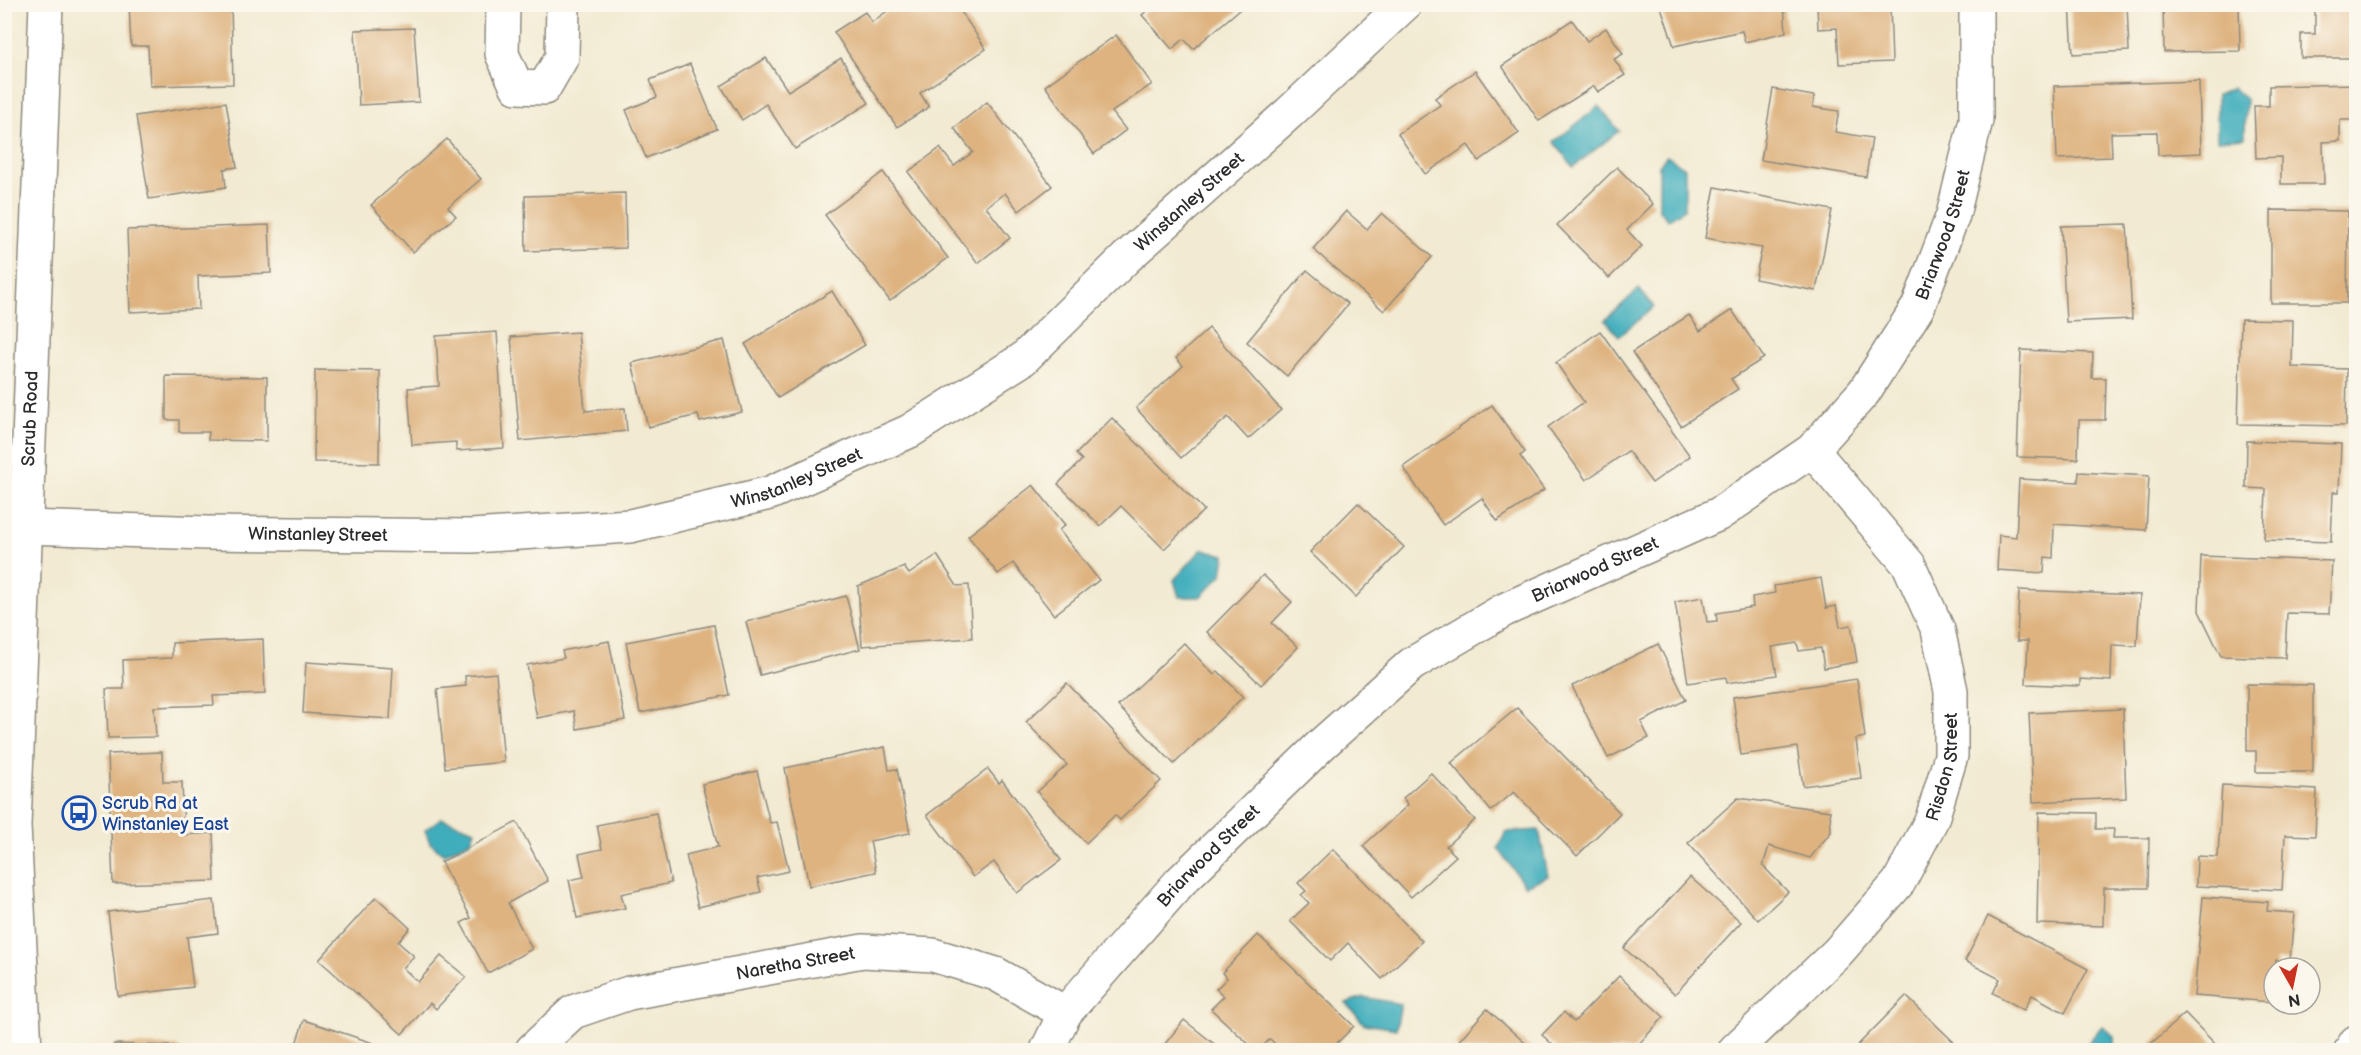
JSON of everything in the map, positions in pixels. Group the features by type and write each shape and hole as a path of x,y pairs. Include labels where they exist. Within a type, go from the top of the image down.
{"street":[{"name":"Scrub Road","path":"25,1050 14,826 46,4"},
{"path":"503,4 502,54 517,87 544,88 562,57 563,4"},
{"name":"Winstanley Street","path":"26,527 207,533 472,536 630,526 770,493 910,431 1023,359 1127,258 1289,113 1405,4"},
{"name":"Briarwood Street","path":"1047,1050 1065,1013 1180,882 1322,744 1412,664 1504,610 1719,514 1812,450 1864,392 1918,307 1953,215 1976,120 1976,4"},
{"name":"Risdon Street","path":"1735,1050 1837,953 1899,882 1932,819 1951,756 1951,691 1938,630 1910,565 1812,450"},
{"name":"Naretha Street","path":"532,1050 573,1012 629,993 863,951 933,955 996,974 1065,1013"},
{"path":"2352,1050 2356,1042"}],"water":[{"path":"2233,88 2246,99 2245,138 2217,140 2217,95"},
{"path":"1599,106 1619,131 1573,167 1554,142"},
{"path":"1667,156 1685,168 1685,208 1668,220 1659,210 1659,165"},
{"path":"1639,289 1654,307 1619,336 1605,320"},
{"path":"1202,549 1225,555 1222,575 1200,597 1179,597 1174,580"},
{"path":"441,818 475,830 471,841 444,854 430,843 425,830"},
{"path":"1539,830 1548,876 1525,886 1498,848 1506,832"},
{"path":"1363,997 1401,1004 1396,1029 1364,1024 1346,1003"},
{"path":"2102,1026 2114,1036 2114,1044 2108,1050 2082,1050"}],"building":[{"path":"129,4 231,4 233,84 150,86 148,46 131,46"},
{"path":"893,4 956,4 986,49 920,93 929,107 897,127 834,32 865,12 872,22 894,6"},
{"path":"1154,4 1246,4 1193,49 1184,39 1172,49 1142,15"},
{"path":"1660,4 1784,4 1786,32 1745,42 1742,31 1674,46"},
{"path":"1817,4 1890,4 1892,62 1839,64 1837,28 1818,29"},
{"path":"2070,4 2127,4 2129,51 2073,54"},
{"path":"2163,4 2239,4 2240,51 2164,52"},
{"path":"2315,4 2356,4 2356,58 2301,58 2301,34 2315,34"},
{"path":"1572,20 1587,41 1606,28 1623,54 1614,59 1625,75 1598,92 1594,86 1539,121 1502,66"},
{"path":"414,28 419,102 359,105 355,30"},
{"path":"1116,35 1152,84 1112,112 1126,130 1094,154 1045,86"},
{"path":"766,58 788,91 841,58 869,103 795,149 766,104 742,120 721,86"},
{"path":"690,64 717,129 646,158 626,110 657,97 650,80"},
{"path":"1475,71 1519,133 1479,161 1468,145 1425,174 1398,134 1440,105 1435,98"},
{"path":"2199,81 2201,153 2158,155 2157,132 2111,133 2112,157 2057,159 2054,86"},
{"path":"2356,84 2356,120 2340,120 2340,141 2323,142 2324,184 2281,184 2281,157 2256,158 2254,106 2269,106 2269,86"},
{"path":"1773,89 1814,96 1813,107 1839,111 1835,132 1872,138 1866,177 1761,160"},
{"path":"226,102 237,167 224,169 226,187 149,199 136,116"},
{"path":"987,102 1052,186 1019,211 1005,193 986,207 1010,238 978,263 908,172 940,148 954,166 973,152 954,128"},
{"path":"447,139 481,179 448,207 456,216 413,252 371,205"},
{"path":"1617,167 1653,204 1627,230 1642,246 1609,278 1557,225"},
{"path":"883,172 948,258 890,301 825,215"},
{"path":"1715,187 1832,210 1816,291 1755,279 1762,248 1705,238"},
{"path":"625,193 626,248 526,251 525,196"},
{"path":"2271,210 2348,211 2347,303 2271,303"},
{"path":"1346,211 1367,229 1382,213 1432,257 1384,311 1313,249"},
{"path":"2127,224 2132,319 2066,322 2061,226"},
{"path":"269,225 271,273 198,276 199,309 130,312 127,230"},
{"path":"1307,270 1348,304 1287,376 1247,342"},
{"path":"832,291 865,345 778,398 745,344"},
{"path":"1732,310 1764,358 1731,379 1738,389 1681,426 1632,352 1689,315 1700,331"},
{"path":"2241,319 2293,320 2292,367 2347,369 2346,426 2238,424"},
{"path":"1209,328 1281,410 1248,439 1228,417 1181,458 1136,408 1183,366 1176,358"},
{"path":"1600,331 1690,456 1652,483 1628,451 1586,480 1548,427 1584,402 1556,363"},
{"path":"497,332 504,448 456,451 456,442 412,445 408,388 439,386 436,336"},
{"path":"578,332 585,411 625,408 627,431 520,441 511,337"},
{"path":"724,340 742,412 700,422 698,415 648,427 632,363"},
{"path":"2021,350 2093,353 2092,378 2106,378 2105,420 2079,420 2078,459 2017,457"},
{"path":"315,370 380,371 379,463 314,462"},
{"path":"166,376 267,377 267,441 208,440 209,432 179,432 179,420 166,420"},
{"path":"1492,405 1525,452 1520,456 1544,490 1497,521 1482,498 1443,525 1403,467"},
{"path":"1112,418 1204,510 1164,549 1121,506 1100,526 1058,484 1082,460 1076,454"},
{"path":"2247,441 2341,444 2339,492 2333,492 2331,542 2264,540 2266,489 2246,488"},
{"path":"2079,472 2149,476 2146,530 2054,524 2053,558 2045,557 2044,573 1997,570 1999,535 2016,537 2019,479 2078,482"},
{"path":"1033,485 1065,525 1059,530 1099,580 1054,615 1013,563 998,574 968,536"},
{"path":"1358,503 1404,547 1356,597 1310,552"},
{"path":"937,555 957,586 969,585 972,638 862,646 858,586 904,567 909,574"},
{"path":"2201,556 2332,561 2329,614 2287,613 2285,658 2221,656 2199,611"},
{"path":"1263,575 1292,602 1272,623 1298,647 1261,685 1207,632"},
{"path":"1821,578 1826,608 1836,606 1840,627 1851,625 1857,662 1824,668 1821,648 1799,651 1797,643 1772,647 1777,675 1727,683 1726,677 1688,683 1675,602 1703,597 1707,622 1717,621 1716,613 1753,607 1752,597 1775,593 1774,586"},
{"path":"2019,590 2140,595 2137,646 2112,645 2111,681 2080,679 2080,686 2026,684 2028,641 2017,641"},
{"path":"846,596 860,649 760,675 746,622"},
{"path":"714,625 729,695 640,713 626,642"},
{"path":"263,639 265,694 213,696 214,705 154,707 156,737 108,738 106,689 124,689 123,660 172,658 172,643"},
{"path":"609,641 625,720 577,729 574,711 537,718 527,665 564,658 562,651"},
{"path":"1184,643 1214,675 1218,671 1243,697 1174,764 1118,706"},
{"path":"1658,644 1686,700 1641,722 1649,738 1608,758 1572,686"},
{"path":"306,662 393,668 390,719 303,713"},
{"path":"496,673 504,762 445,768 437,689 466,686 465,676"},
{"path":"1857,679 1865,737 1856,739 1861,778 1803,786 1797,747 1741,755 1733,697"},
{"path":"1067,683 1161,781 1120,820 1115,815 1086,843 1037,792 1067,765 1026,722"},
{"path":"2247,684 2313,685 2313,772 2256,772 2256,751 2247,751"},
{"path":"1517,708 1620,813 1577,856 1514,792 1491,811 1451,763"},
{"path":"2123,709 2126,798 2033,802 2029,713"},
{"path":"885,747 889,770 897,769 910,833 870,841 876,872 809,886 785,768"},
{"path":"162,752 163,782 182,782 184,835 213,833 215,881 113,884 108,754"},
{"path":"988,769 999,783 1002,780 1061,860 1017,893 994,862 973,877 927,815"},
{"path":"757,771 770,823 777,822 789,871 757,878 761,892 698,907 686,855 718,847 702,784"},
{"path":"1431,773 1475,820 1446,846 1456,856 1411,897 1363,846 1408,805 1403,798"},
{"path":"2222,785 2317,790 2315,836 2285,835 2282,890 2196,886 2197,856 2218,857"},
{"path":"1738,798 1830,811 1831,832 1810,858 1769,846 1763,866 1788,892 1758,920 1688,843"},
{"path":"2039,812 2096,813 2096,829 2114,829 2113,838 2149,838 2148,888 2104,888 2103,926 2037,924"},
{"path":"656,813 671,883 621,894 625,908 577,918 569,880 584,877 579,854 602,849 597,825"},
{"path":"517,822 548,881 508,903 532,949 488,973 461,923 471,918 441,862"},
{"path":"1333,849 1422,941 1382,979 1348,943 1330,961 1290,921 1309,903 1301,895 1306,891 1298,883"},
{"path":"1690,877 1741,922 1675,994 1624,948"},
{"path":"376,897 410,928 398,942 414,956 403,968 418,982 441,956 466,977 436,1009 430,1003 402,1034 319,960"},
{"path":"2203,897 2268,902 2267,911 2294,913 2290,956 2262,956 2262,1001 2194,996"},
{"path":"214,900 218,933 187,937 193,987 118,996 108,912"},
{"path":"1988,916 2088,969 2065,1013 2032,995 2024,1010 1993,993 2000,979 1965,961"},
{"path":"1258,935 1354,1026 1330,1050 1281,1050 1270,1039 1259,1050 1255,1050 1211,1009 1224,996 1216,989 1227,978 1222,973"},
{"path":"1619,976 1664,1017 1633,1050 1559,1050 1542,1035 1564,1012 1574,1022"},
{"path":"1906,996 1962,1050 1853,1050"},
{"path":"1487,1009 1533,1050 1461,1050 1455,1045"},
{"path":"2185,1013 2221,1050 2144,1050"},
{"path":"304,1020 394,1050 294,1050"},
{"path":"1184,1020 1222,1050 1160,1050"},
{"path":"114,1044 178,1046 178,1050 113,1050"}],"place":[{"name":"Scrub Rd at Winstanley East","path":"79,813"}]}
